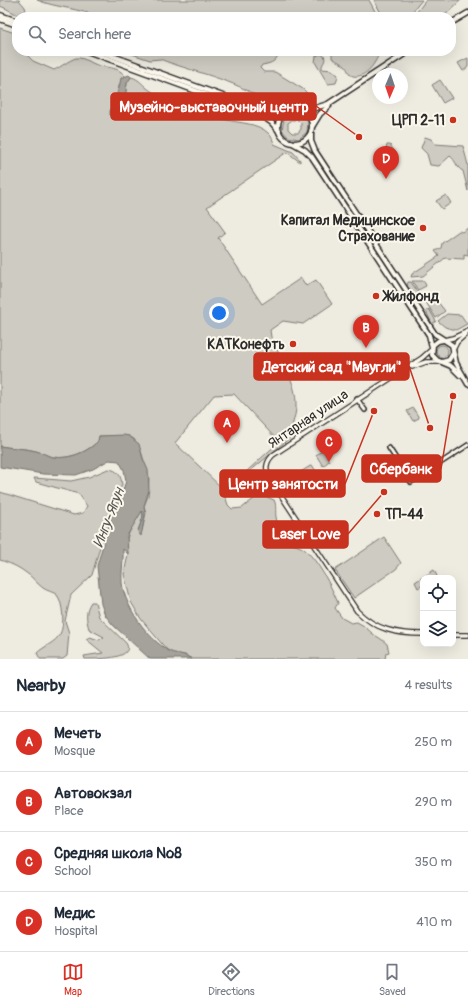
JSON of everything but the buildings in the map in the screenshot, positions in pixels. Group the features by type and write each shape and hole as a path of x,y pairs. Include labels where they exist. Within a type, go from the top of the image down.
{"main road":[{"path":"456,20 468,13"},
{"path":"0,15 12,19"},
{"path":"0,19 12,24"},
{"path":"101,56 259,114 271,122 283,137 312,156 429,335 433,357 451,366 464,378"},
{"path":"113,56 261,110 278,112 291,109 316,108 336,100"},
{"path":"290,142 303,140 311,130 320,114 336,100 402,56"},
{"path":"279,131 280,118 284,113 291,109"},
{"path":"297,109 308,115 311,122 311,141 315,151 435,334 450,343 456,363 468,384"},
{"path":"432,348 436,342 444,340"},
{"path":"441,362 449,360 453,351"}],"street":[{"path":"444,340 468,332"},
{"path":"453,351 458,340 468,332"},
{"path":"404,370 425,356 432,348"},
{"path":"404,370 423,363 441,362"},
{"name":"Янтарная улица","path":"404,370 357,399 273,455 267,463 266,470 271,480 357,611 370,621 388,630 401,633 420,634"},
{"path":"357,399 364,410"},
{"path":"389,448 411,482 468,445"},
{"path":"456,635 468,635"}],"shaded area":[{"path":"0,0 19,0 25,7 26,12 13,12 0,6"},
{"path":"37,0 369,0 375,12 83,12"},
{"path":"374,0 422,0 412,12 380,12"},
{"path":"426,0 461,0 448,12 417,12"},
{"path":"0,28 12,32 12,56 28,56 33,61 54,70 73,59 79,58 100,66 114,68 123,73 125,76 121,81 113,104 116,115 125,98 127,83 131,77 137,79 154,93 180,96 190,105 207,114 259,127 269,134 274,144 293,152 300,160 300,162 287,152 207,207 225,232 218,238 262,304 301,278 306,286 316,280 332,304 303,324 283,321 270,330 271,337 291,379 296,397 296,407 291,437 224,493 228,505 232,509 242,508 260,494 274,500 277,520 286,542 302,548 314,560 332,589 338,603 335,608 342,618 351,623 357,622 364,626 387,644 389,652 386,653 385,659 192,659 185,655 175,654 167,650 141,619 131,602 124,574 128,554 126,541 133,523 142,511 143,517 138,530 142,531 146,513 144,506 148,496 149,477 141,451 134,439 129,436 99,436 98,441 88,449 69,457 49,456 34,450 0,446","holes":["234,394 279,442 225,491 175,443 214,395"]},
{"path":"138,56 278,56 274,61 262,65 260,68 264,72 275,72 303,89 307,93 307,97 302,101 296,99 285,102 275,98 260,99 240,87 226,81 160,59 150,60"},
{"path":"316,56 324,56 322,69 332,70 338,75 336,83 328,84 315,62"},
{"path":"332,56 378,56 370,68 362,75 358,76 351,75 345,66 332,58"},
{"path":"468,58 468,67 463,71 458,63"},
{"path":"129,75 131,77 127,83 125,98 116,115 110,115 110,111 117,98 121,78"},
{"path":"440,80 452,98 443,103 432,85"},
{"path":"291,113 302,115 308,122 307,132 299,139 288,137 282,130 284,119","holes":["292,120 298,120 301,123 301,129 298,133 292,133 288,129 288,123"]},
{"path":"425,137 431,139 435,144 463,146 468,165 468,191 463,171 450,156 439,166 430,165 427,154 421,148"},
{"path":"387,145 390,145 395,152 387,157 385,155"},
{"path":"446,195 451,203 442,209 436,201"},
{"path":"468,228 468,255 464,254 464,259 445,258 423,276 411,277 412,274 439,256 435,251 441,248 442,243 459,231 462,232"},
{"path":"412,281 424,281 426,286 418,290"},
{"path":"408,282 411,282 423,300 420,302 407,286"},
{"path":"430,292 445,311 436,318 422,296"},
{"path":"429,309 436,321 432,324 426,311"},
{"path":"447,314 461,315 467,324 456,330 445,327 438,321"},
{"path":"444,345 447,346 447,356 440,357 437,356 436,349 437,346"},
{"path":"413,408 419,418 413,421 407,411"},
{"path":"99,436 129,436 139,444 148,470 149,490 144,506 145,515 141,536 138,532 143,516 142,511 127,536 128,554 123,549 122,583 124,592 139,622 153,639 169,651 192,659 150,659 113,625 105,615 101,604 97,566 114,506 122,493 126,481 124,470 119,461 109,460 93,469 76,475 43,474 0,467 0,446 34,450 55,457 69,457 88,449 98,441"},
{"path":"323,450 329,461 323,466 316,455"},
{"path":"312,465 318,474 299,485 294,476"},
{"path":"108,469 117,472 121,478 122,485 111,508 92,575 71,595 65,621 69,633 67,656 63,659 40,659 37,653 55,640 62,630 63,620 61,603 57,595 43,588 16,566 0,560 0,492 74,515 83,513 87,506 79,494 36,482 34,478 71,481 89,477"},
{"path":"384,537 401,563 396,569 354,598 335,570"},
{"path":"434,570 436,575 426,575"},
{"path":"420,579 420,587 418,588 415,582"},
{"path":"91,602 95,602 99,617 126,643 128,648 126,652 114,657 85,659 84,656 103,653 86,639 90,637 99,640 104,637 89,629 87,615"}],"place":[{"name":"ЦРП 2-11","path":"453,120"},
{"name":"Музейно-выставочный центр","path":"359,137"},
{"name":"Медис","path":"386,179"},
{"name":"Капитал Медицинское Страхование","path":"423,228"},
{"name":"Жилфонд","path":"376,296"},
{"name":"КАТКонефть","path":"293,344"},
{"name":"Автовокзал","path":"366,348"},
{"name":"Сбербанк","path":"453,396"},
{"name":"Центр занятости","path":"374,411"},
{"name":"Детский сад \"Маугли\"","path":"430,428"},
{"name":"Мечеть","path":"227,443"},
{"name":"Средняя школа №8","path":"329,462"},
{"name":"Laser Love","path":"384,492"},
{"name":"ТП-44","path":"377,514"}],"water label":[{"name":"Ингу-Ягун","path":"109,518"}]}
